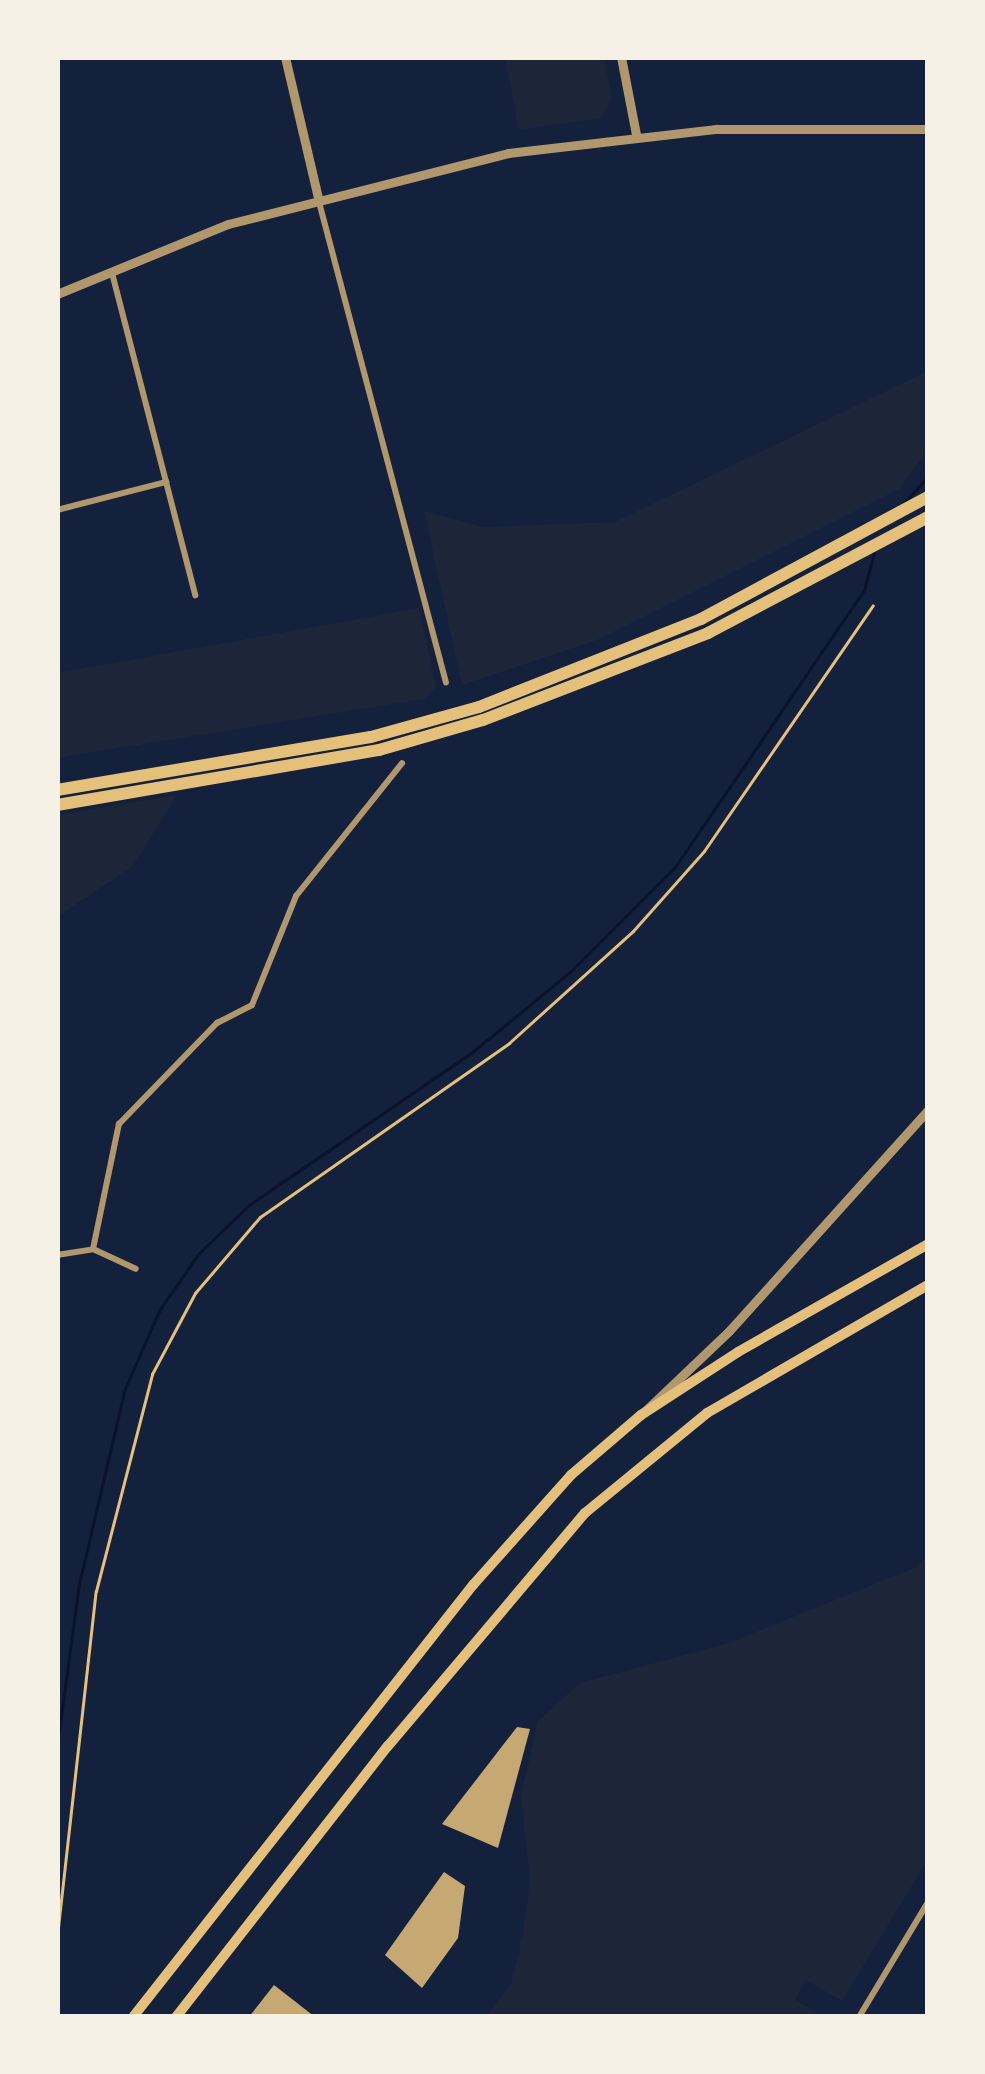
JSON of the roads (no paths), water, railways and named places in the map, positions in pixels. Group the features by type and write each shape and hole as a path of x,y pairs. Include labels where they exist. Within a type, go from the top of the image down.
{"highway":[{"path":"57,790 371,736 479,707 629,652 928,497"},
{"path":"57,806 379,750 483,720 708,633 928,517"}],"main road":[{"path":"133,2017 473,1586 571,1475 641,1415 928,1244"},
{"path":"176,2017 388,1746 586,1513 706,1413 928,1285"}],"street":[{"path":"285,57 446,683"},
{"path":"621,57 636,134"},
{"path":"57,294 110,268 318,198 453,164 636,134 927,129"},
{"path":"110,268 195,595"},
{"path":"57,510 166,482"},
{"path":"93,1250 119,1124 217,1023 252,1005 296,896 402,763"},
{"path":"641,1415 770,1286 928,1110"},
{"path":"57,1255 93,1250 136,1269"},
{"path":"860,2017 928,1902"}],"waterway":[{"path":"904,503 928,476"},
{"path":"57,1746 79,1584 125,1388 160,1309 199,1253 249,1205 471,1053 570,972 675,867 864,590 874,552"}]}
